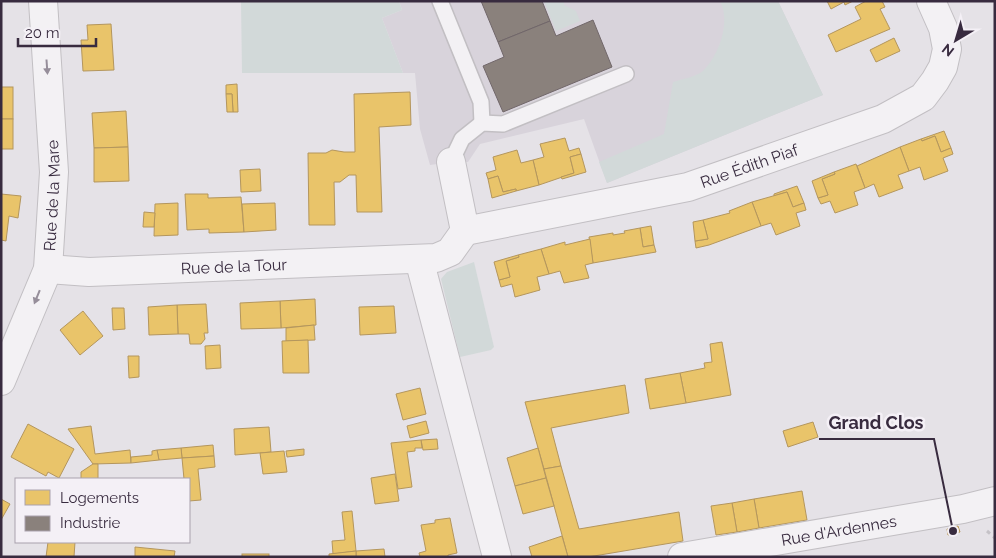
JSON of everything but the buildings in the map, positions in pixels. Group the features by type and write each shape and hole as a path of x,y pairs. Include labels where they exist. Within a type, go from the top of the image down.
{"street":[{"name":"Rue de la Mare","path":"1,381 48,269 54,172 43,1"},
{"name":"Rue Édith Piaf","path":"465,231 688,187 883,119 923,98 943,67 947,49 943,28 931,1"},
{"path":"451,162 465,231"},
{"name":"Rue de la Tour","path":"48,269 89,272 436,258 450,252 465,231"},
{"path":"419,259 497,557"},
{"name":"Rue d'Ardennes","path":"699,555 995,501"}],"lane":[{"path":"440,1 481,102 482,123"},
{"path":"451,162 462,139 482,123 502,124 626,74"}],"shaded area":[{"path":"241,1 399,1 402,10 382,18 403,73 242,73"},
{"path":"399,1 778,1 823,95 607,183 584,119 480,144 468,162 430,165 420,129 415,73 403,73 382,18 402,10"},
{"path":"544,1 564,1 564,5 576,11 580,21 556,31"},
{"path":"720,1 778,1 823,95 607,183 599,162 664,134 673,82 700,73 714,56 724,28 723,9"},
{"path":"474,262 494,347 491,350 460,357 441,279 447,272"}],"place":[{"name":"Grand Clos","path":"953,531"}]}
